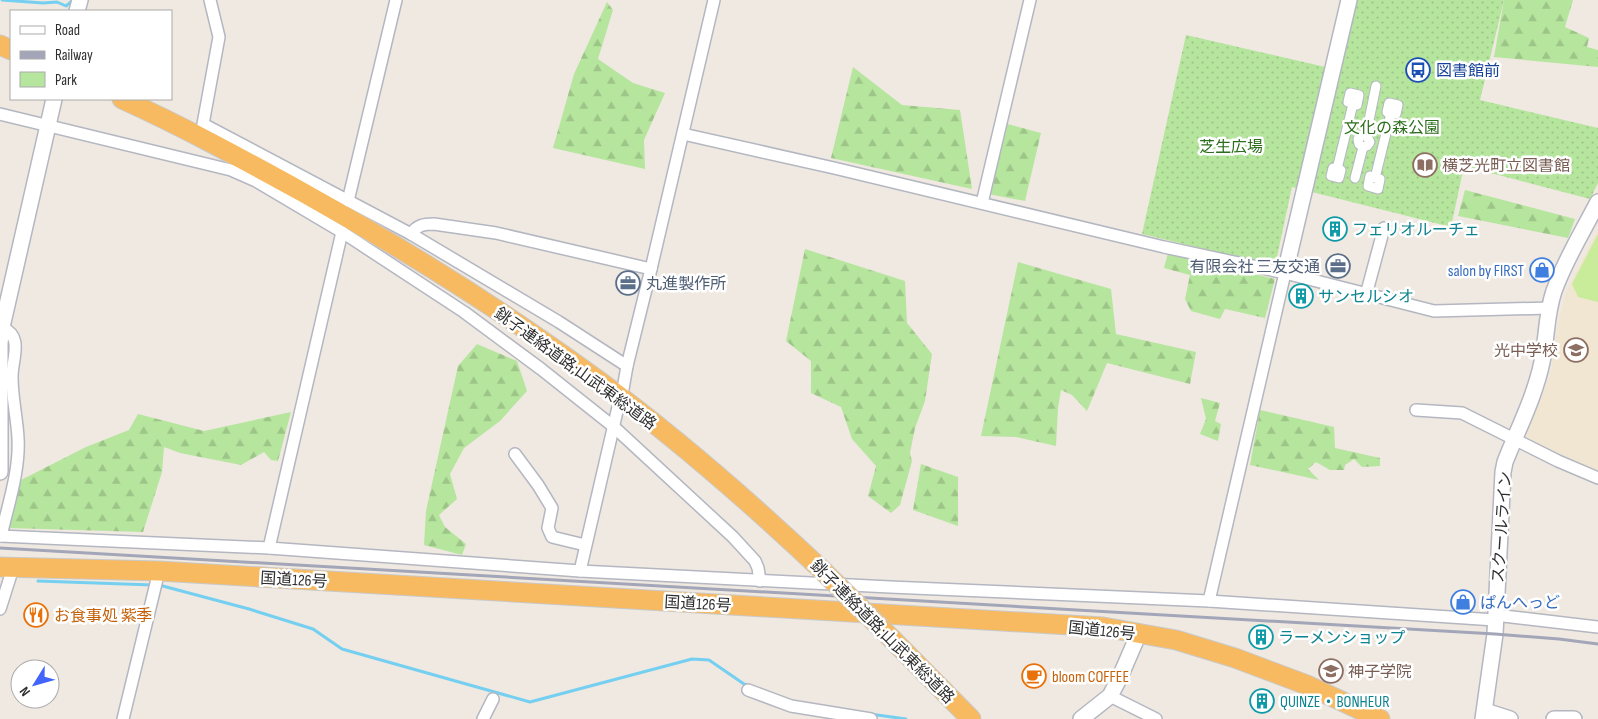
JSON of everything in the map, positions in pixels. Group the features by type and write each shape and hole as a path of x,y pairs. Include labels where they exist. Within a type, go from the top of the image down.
{"highway":[{"name":"銚子連絡道路;山武東総道路","path":"124,100 262,170 336,211 473,294 600,382 680,444 739,494 824,572 971,719"},
{"name":"国道126号","path":"6,568 156,581 1103,627 1176,640 1266,669 1307,685 1380,719"}],"street":[{"path":"210,0 219,36 203,124 410,234 551,317 627,366"},
{"path":"348,201 396,0"},
{"path":"623,389 714,0"},
{"path":"982,203 1030,0"},
{"path":"1209,601 1349,0"},
{"path":"1355,178 1376,86"},
{"path":"1,465 0,343 4,298 54,100"},
{"path":"1355,102 1372,103 1395,111 1385,146 1372,180 1355,178 1338,172 1343,136 1355,102"},
{"path":"0,114 231,170 256,181 342,232 464,312 541,369 614,428 733,537 755,561 760,581"},
{"path":"684,134 1164,247 1285,273 1434,311 1549,308"},
{"path":"1343,136 1385,146"},
{"name":"スクールライン","path":"1484,715 1495,618 1503,472 1514,439 1533,395 1542,364 1549,308 1564,266 1598,202"},
{"path":"410,234 418,226 434,224 496,233 652,268"},
{"path":"1366,295 1384,228"},
{"path":"269,548 342,232"},
{"path":"1,328 11,331 14,336 12,376 18,439 15,472 1,536 269,548 580,571 760,581 1209,601 1495,618 1598,627"},
{"path":"580,571 618,407"},
{"path":"1416,410 1462,413 1558,461 1598,478"},
{"path":"515,454 538,484 552,508 548,528 552,537 585,545"},
{"path":"0,609 6,568"},
{"path":"123,719 156,581"},
{"path":"1081,719 1110,696 1139,633"},
{"path":"748,690 791,706 871,719"},
{"path":"1110,696 1156,719"},
{"path":"483,719 493,699"},
{"path":"1484,715 1510,719"},
{"path":"1554,719 1574,719"}],"shaded area":[{"name":"光中学校","path":"1598,230 1598,471 1525,438 1550,376 1558,324 1567,290"}],"green space":[{"name":"文化の森公園","path":"1350,0 1504,0 1480,100 1598,128 1598,183 1590,199 1464,166 1451,227 1292,187 1275,266 1142,234 1186,35 1334,69"},
{"path":"1504,0 1573,0 1565,27 1589,38 1587,47 1598,50 1598,67 1494,57"},
{"path":"607,2 613,10 598,59 633,83 665,93 644,140 645,169 553,148 574,74"},
{"path":"853,67 902,105 960,110 972,189 831,158"},
{"path":"1000,122 1041,133 1025,201 983,193"},
{"path":"1465,190 1575,219 1568,238 1458,216"},
{"path":"1598,234 1598,302 1578,297 1572,284"},
{"path":"805,249 905,281 907,323 932,354 925,401 915,428 910,453 912,461 900,505 891,513 868,496 876,466 852,439 841,407 811,393 811,361 786,341"},
{"path":"1168,253 1275,279 1265,318 1225,309 1220,319 1191,311 1185,299 1190,275 1164,268"},
{"path":"1018,262 1111,289 1116,334 1196,352 1190,384 1107,363 1087,411 1072,395 1061,390 1056,446 1016,437 981,436"},
{"path":"477,344 517,361 527,391 500,421 464,448 450,474 457,499 439,515 445,527 466,544 462,555 424,545 426,511 458,366"},
{"path":"1201,398 1220,403 1215,421 1221,424 1218,441 1200,434 1206,419"},
{"path":"1260,410 1334,427 1335,448 1380,458 1380,466 1362,467 1354,459 1345,465 1344,470 1330,470 1316,462 1308,469 1319,480 1250,465"},
{"path":"291,412 278,461 271,460 264,452 241,465 180,453 164,447 162,472 143,532 8,528 21,480 86,447 129,430 138,414 204,431"},
{"path":"921,464 958,477 958,526 913,510"}],"waterway":[{"path":"2,0 43,3 57,2 66,6 73,0"},
{"path":"38,581 153,585"},
{"path":"159,585 249,609 313,629 342,649 530,702 692,659 709,660 744,684 750,686"},
{"path":"870,714 906,719"}],"railway":[{"path":"0,548 1495,634 1598,644"}],"place":[{"name":"図書館前","path":"1418,70"},
{"name":"横芝光町立図書館","path":"1425,165"},
{"name":"フェリオルーチェ","path":"1335,229"},
{"name":"有限会社 三友交通","path":"1338,266"},
{"name":"salon by FIRST","path":"1542,270"},
{"name":"丸進製作所","path":"628,283"},
{"name":"サンセルシオ","path":"1301,296"},
{"name":"光中学校","path":"1576,350"},
{"name":"ぱんへっど","path":"1463,602"},
{"name":"お食事処 紫季","path":"36,615"},
{"name":"ラーメンショップ","path":"1261,637"},
{"name":"神子学院","path":"1331,671"},
{"name":"bloom COFFEE","path":"1034,676"},
{"name":"QUINZE・BONHEUR","path":"1262,701"}],"park label":[{"name":"芝生広場","path":"1231,146"}]}
